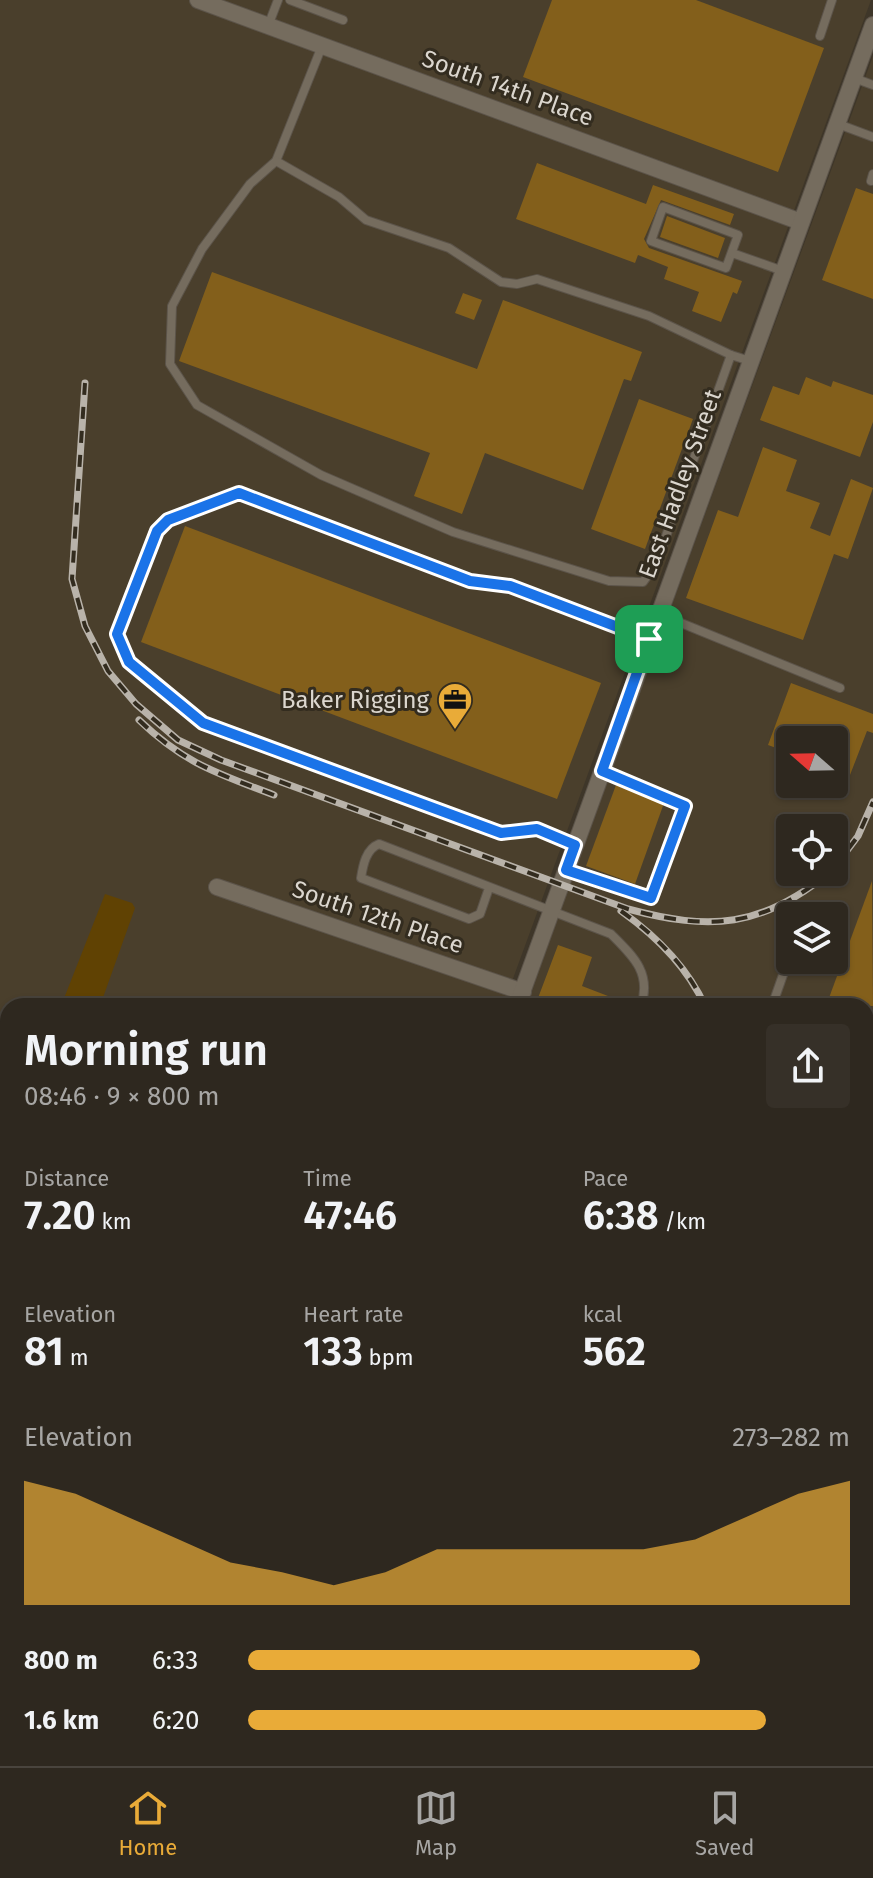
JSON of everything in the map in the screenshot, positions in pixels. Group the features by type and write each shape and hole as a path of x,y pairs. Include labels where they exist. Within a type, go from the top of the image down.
{"street":[{"name":"South 14th Place","path":"198,0 801,222"},
{"name":"East Hadley Street","path":"520,998 873,25"},
{"name":"South 12th Place","path":"217,887 517,998"}],"lane":[{"path":"268,26 278,0"},
{"path":"290,0 343,20"},
{"path":"820,36 832,0"},
{"path":"322,46 276,161 250,184 202,249 172,306 170,364 197,405 321,475 415,517 609,581 643,582 656,564 731,355"},
{"path":"854,78 873,85"},
{"path":"837,124 873,137"},
{"path":"276,161 339,197 366,220 449,248 501,282 517,284 537,279 649,316 750,361"},
{"path":"663,207 738,235 732,253 726,268 651,241 663,207"},
{"path":"732,253 783,271"},
{"path":"575,845 537,829 501,833 203,723 129,662 117,634 157,531 168,520 239,493 470,581 510,586 649,639"},
{"path":"659,614 840,688"},
{"path":"566,870 648,899 686,810 683,803 602,771"},
{"path":"489,888 480,914 469,919 361,878 363,862 373,846 379,844 611,934 639,962 644,977 642,998"},
{"path":"775,998 783,974"}],"shaded area":[{"path":"0,0 871,0 506,998 0,998"},
{"path":"873,56 873,998 528,998"},
{"path":"105,894 132,903 135,908 103,998 64,998"}],"building":[{"path":"552,0 696,0 824,48 778,172 523,77"},
{"path":"537,163 646,204 653,185 734,214 730,225 661,200 644,239 649,248 742,281 737,294 733,292 721,322 692,311 699,292 664,279 668,267 638,255 635,263 516,219"},
{"path":"856,188 873,194 873,299 822,280"},
{"path":"667,216 725,238 718,258 660,237"},
{"path":"212,272 477,369 503,300 642,352 631,381 624,379 583,490 485,453 462,514 414,496 430,453 179,361"},
{"path":"463,293 482,300 474,320 455,313"},
{"path":"806,377 831,387 833,381 873,395 873,422 860,457 760,420 773,386 799,395"},
{"path":"639,399 693,419 645,549 591,529"},
{"path":"763,447 797,460 786,491 820,503 810,528 830,536 851,479 873,488 848,559 834,554 803,640 686,598 718,510 738,517"},
{"path":"185,526 601,683 557,799 141,642"},
{"path":"791,683 873,714 873,733 867,731 850,775 848,726 776,726 776,748 768,745"},
{"path":"616,785 664,803 635,884 586,866"},
{"path":"872,881 873,998 829,998 838,974 848,974 848,946"},
{"path":"558,945 592,957 582,986 613,998 538,998"}],"railway":[{"path":"85,383 72,579 85,626 108,671 136,704 178,740 221,760 628,909 657,916 710,922 734,920 781,904 812,886"},
{"path":"139,720 187,757 274,795"},
{"path":"848,849 858,836 873,802"},
{"path":"621,911 669,953 701,998"}],"place":[{"name":"Baker Rigging","path":"455,731"}],"route":[{"path":"239,493 470,581 510,586 649,639 602,771 685,806 652,896 648,899 566,870 575,845 537,829 501,833 203,723 129,662 117,634 157,531 168,520 239,493"}]}
